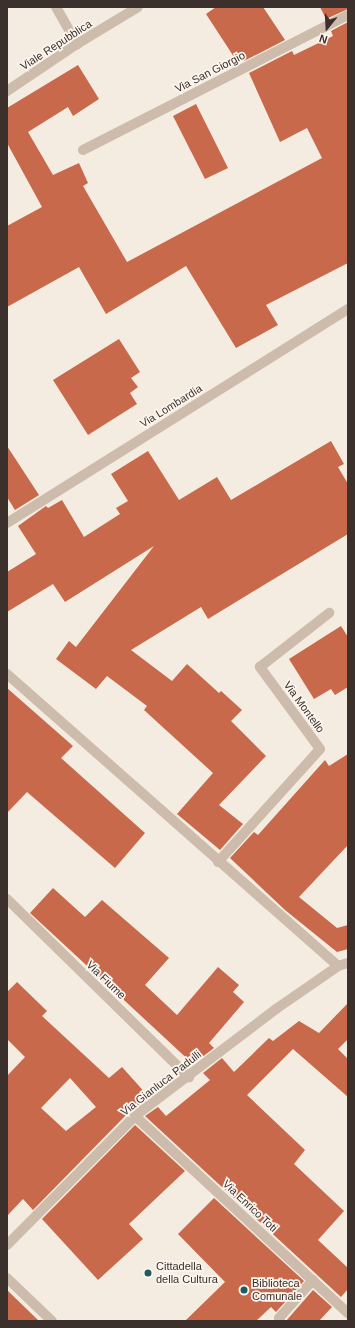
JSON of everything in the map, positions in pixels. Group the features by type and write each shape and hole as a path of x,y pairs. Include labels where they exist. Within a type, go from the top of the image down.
{"street":[{"path":"56,7 77,44"},
{"name":"Viale Repubblica","path":"7,91 77,44 138,7"},
{"name":"Via San Giorgio","path":"83,150 348,15"},
{"name":"Via Lombardia","path":"7,523 348,309"},
{"name":"Via Montello","path":"218,862 320,749 260,667 329,613"},
{"path":"7,674 218,862 338,966"},
{"name":"Via Fiume","path":"7,899 189,1077"},
{"name":"Via Gianluca Padulli","path":"7,1245 135,1116 189,1077 276,1009 338,966 348,963"},
{"name":"Via Enrico Toti","path":"135,1116 348,1313"},
{"path":"7,1278 52,1321"},
{"path":"280,1319 313,1280"}],"building":[{"path":"216,7 263,7 285,40 244,61 241,53 234,57 206,14"},
{"path":"320,7 348,7 348,9 326,19"},
{"path":"348,22 348,263 266,305 278,325 236,348 186,266 106,314 79,267 7,307 7,226 42,207 7,143 7,108 78,65 99,99 73,116 68,107 28,132 53,175 79,163 88,183 83,186 127,262 322,158 307,128 280,142 249,73 292,51 294,55 333,36 331,31"},
{"path":"196,104 228,168 205,179 173,116"},
{"path":"119,339 140,372 131,378 138,387 130,393 137,404 88,435 53,380"},
{"path":"331,441 344,464 338,467 348,484 348,534 208,619 201,607 131,650 172,681 187,664 219,693 221,691 242,710 231,721 266,756 219,805 243,824 220,850 177,814 213,773 144,710 147,706 107,676 96,689 56,659 69,641 76,647 154,546 65,602 53,584 7,612 7,572 36,554 18,526 46,506 48,508 62,500 84,537 120,514 116,508 128,501 111,474 148,451 179,500 217,477 231,500"},
{"path":"7,446 39,495 15,510 7,497"},
{"path":"341,626 348,637 348,687 335,695 331,689 314,699 289,659"},
{"path":"7,688 73,746 61,758 145,833 115,868 27,792 7,813"},
{"path":"348,754 348,845 299,897 337,928 348,925 348,949 337,952 285,910 230,858 254,832 258,835 325,760 329,766"},
{"path":"53,888 85,917 102,900 169,958 145,985 177,1015 218,967 239,985 233,992 244,1002 209,1043 214,1048 193,1064 30,913"},
{"path":"17,982 47,1011 42,1016 109,1078 122,1067 149,1097 130,1111 33,1210 23,1199 7,1216 7,1076 25,1057 7,1039 7,992","holes":["70,1078 96,1107 66,1131 41,1108"]},
{"path":"348,1003 348,1039 338,1049 348,1059 348,1097 293,1049 247,1095 305,1150 294,1164 344,1211 318,1240 348,1268 348,1289 341,1297 145,1116 158,1107 166,1116 210,1080 203,1073 222,1058 234,1072 269,1038 273,1041 299,1021 319,1033"},
{"path":"135,1125 185,1171 129,1224 143,1239 98,1280 42,1219"},
{"path":"214,1198 304,1281 276,1312 271,1307 256,1321 185,1321 225,1282 178,1234"},
{"path":"7,1290 39,1321 7,1321"},
{"path":"313,1290 332,1307 319,1321 286,1321"}],"place":[{"name":"Cittadella della Cultura","path":"148,1273"},
{"name":"Biblioteca Comunale","path":"244,1290"}]}
